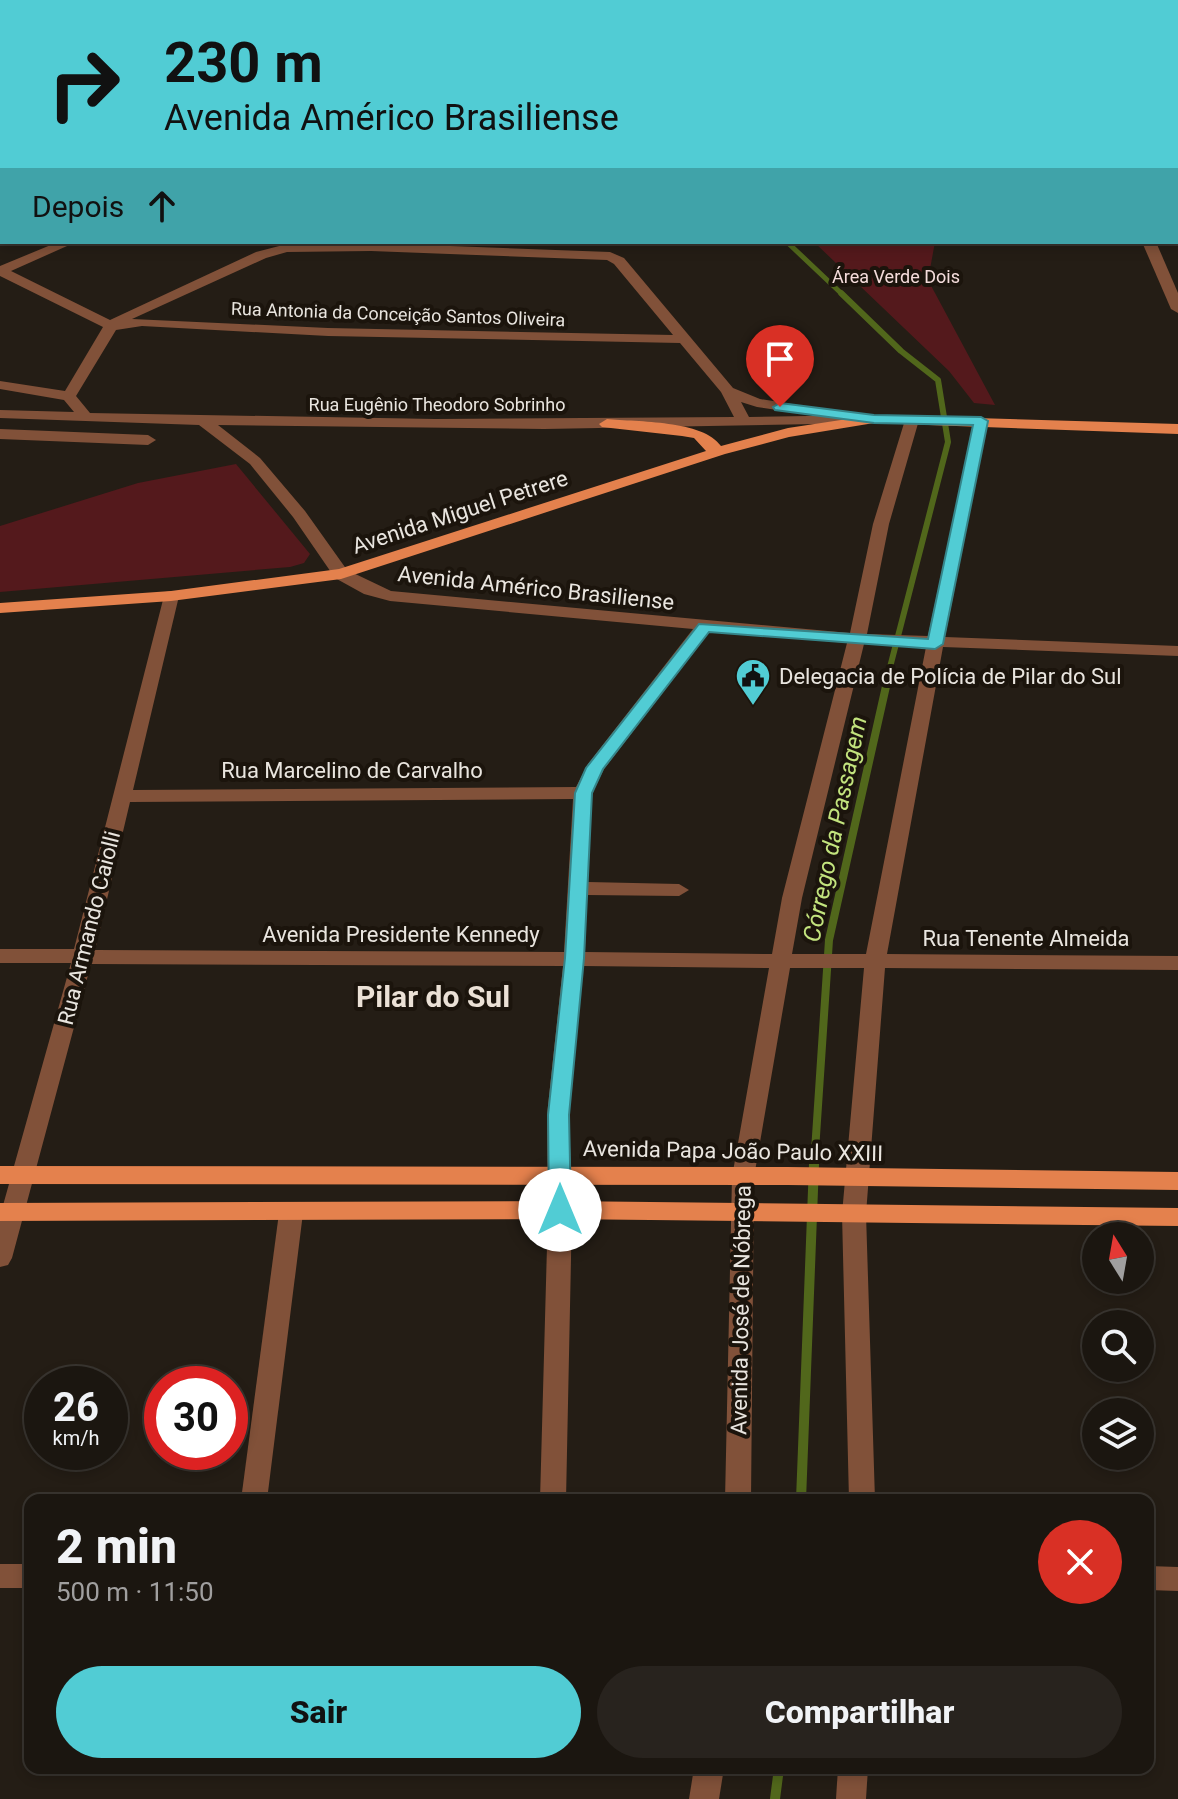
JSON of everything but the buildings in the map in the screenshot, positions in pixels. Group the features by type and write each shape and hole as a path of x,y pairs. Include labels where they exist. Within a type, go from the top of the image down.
{"main road":[{"name":"Avenida Miguel Petrere","path":"0,608 171,596 341,574 714,453 788,433 874,419 1178,429"},
{"path":"607,424 699,435 713,445 714,453"},
{"name":"Avenida Papa João Paulo XXIII","path":"0,1175 788,1176 1178,1181"},
{"path":"7,1212 560,1210 1178,1217"}],"street":[{"path":"0,271 64,244"},
{"path":"1150,244 1178,309"},
{"path":"69,396 111,326 274,250 372,245 598,254 619,261 728,391 744,422"},
{"path":"1163,269 1178,269"},
{"path":"0,271 111,326"},
{"name":"Rua Antonia da Conceição Santos Oliveira","path":"111,326 142,322 328,332 685,339"},
{"path":"0,385 69,396 86,418"},
{"path":"728,391 757,403 874,419"},
{"name":"Rua Eugênio Theodoro Sobrinho","path":"0,414 204,422 607,424 874,419"},
{"name":"Avenida José de Nóbrega","path":"738,1494 740,1212 743,1177 792,961 792,898 807,830 866,640 881,524 918,420"},
{"path":"862,1494 842,1214 865,962 906,785 926,644 973,421"},
{"path":"204,422 255,461 299,514 341,574"},
{"path":"0,434 148,440"},
{"name":"Avenida Américo Brasiliense","path":"341,574 370,590 390,596 704,627 926,644"},
{"name":"Rua Armando Caiolli","path":"0,1258 7,1212 24,1175 83,956 171,596"},
{"path":"553,1494 560,1210 558,1115 574,958 583,793 595,768 704,627"},
{"path":"926,644 1178,651"},
{"name":"Rua Marcelino de Carvalho","path":"122,796 583,793"},
{"path":"578,888 679,890"},
{"name":"Avenida Presidente Kennedy","path":"0,956 792,961"},
{"name":"Rua Tenente Almeida","path":"792,961 1178,963"},
{"path":"255,1494 291,1213"},
{"path":"0,1576 24,1576"},
{"path":"1154,1578 1178,1579"},
{"path":"704,1799 708,1774"},
{"path":"851,1799 853,1774"}],"green space":[{"name":"Área Verde Dois","path":"816,244 935,244 928,280 995,405 974,403 949,371"},
{"path":"236,464 310,554 304,563 290,567 0,592 0,526 138,483"}],"waterway":[{"name":"Córrego da Passagem","path":"789,244 843,295"},
{"name":"Córrego da Passagem","path":"841,293 901,351 938,380 948,442 888,675"},
{"name":"Córrego da Passagem","path":"814,1166 829,940 889,673"},
{"name":"Córrego da Passagem","path":"801,1494 814,1164"},
{"name":"Córrego da Passagem","path":"775,1799 778,1774"}],"place":[{"name":"Delegacia de Polícia de Pilar do Sul","path":"753,707"}],"district":[{"name":"Pilar do Sul","path":"433,996"}],"route":[{"path":"560,1210 558,1115 574,958 583,793 595,768 704,627 935,644 981,421 874,419 780,407"}]}
